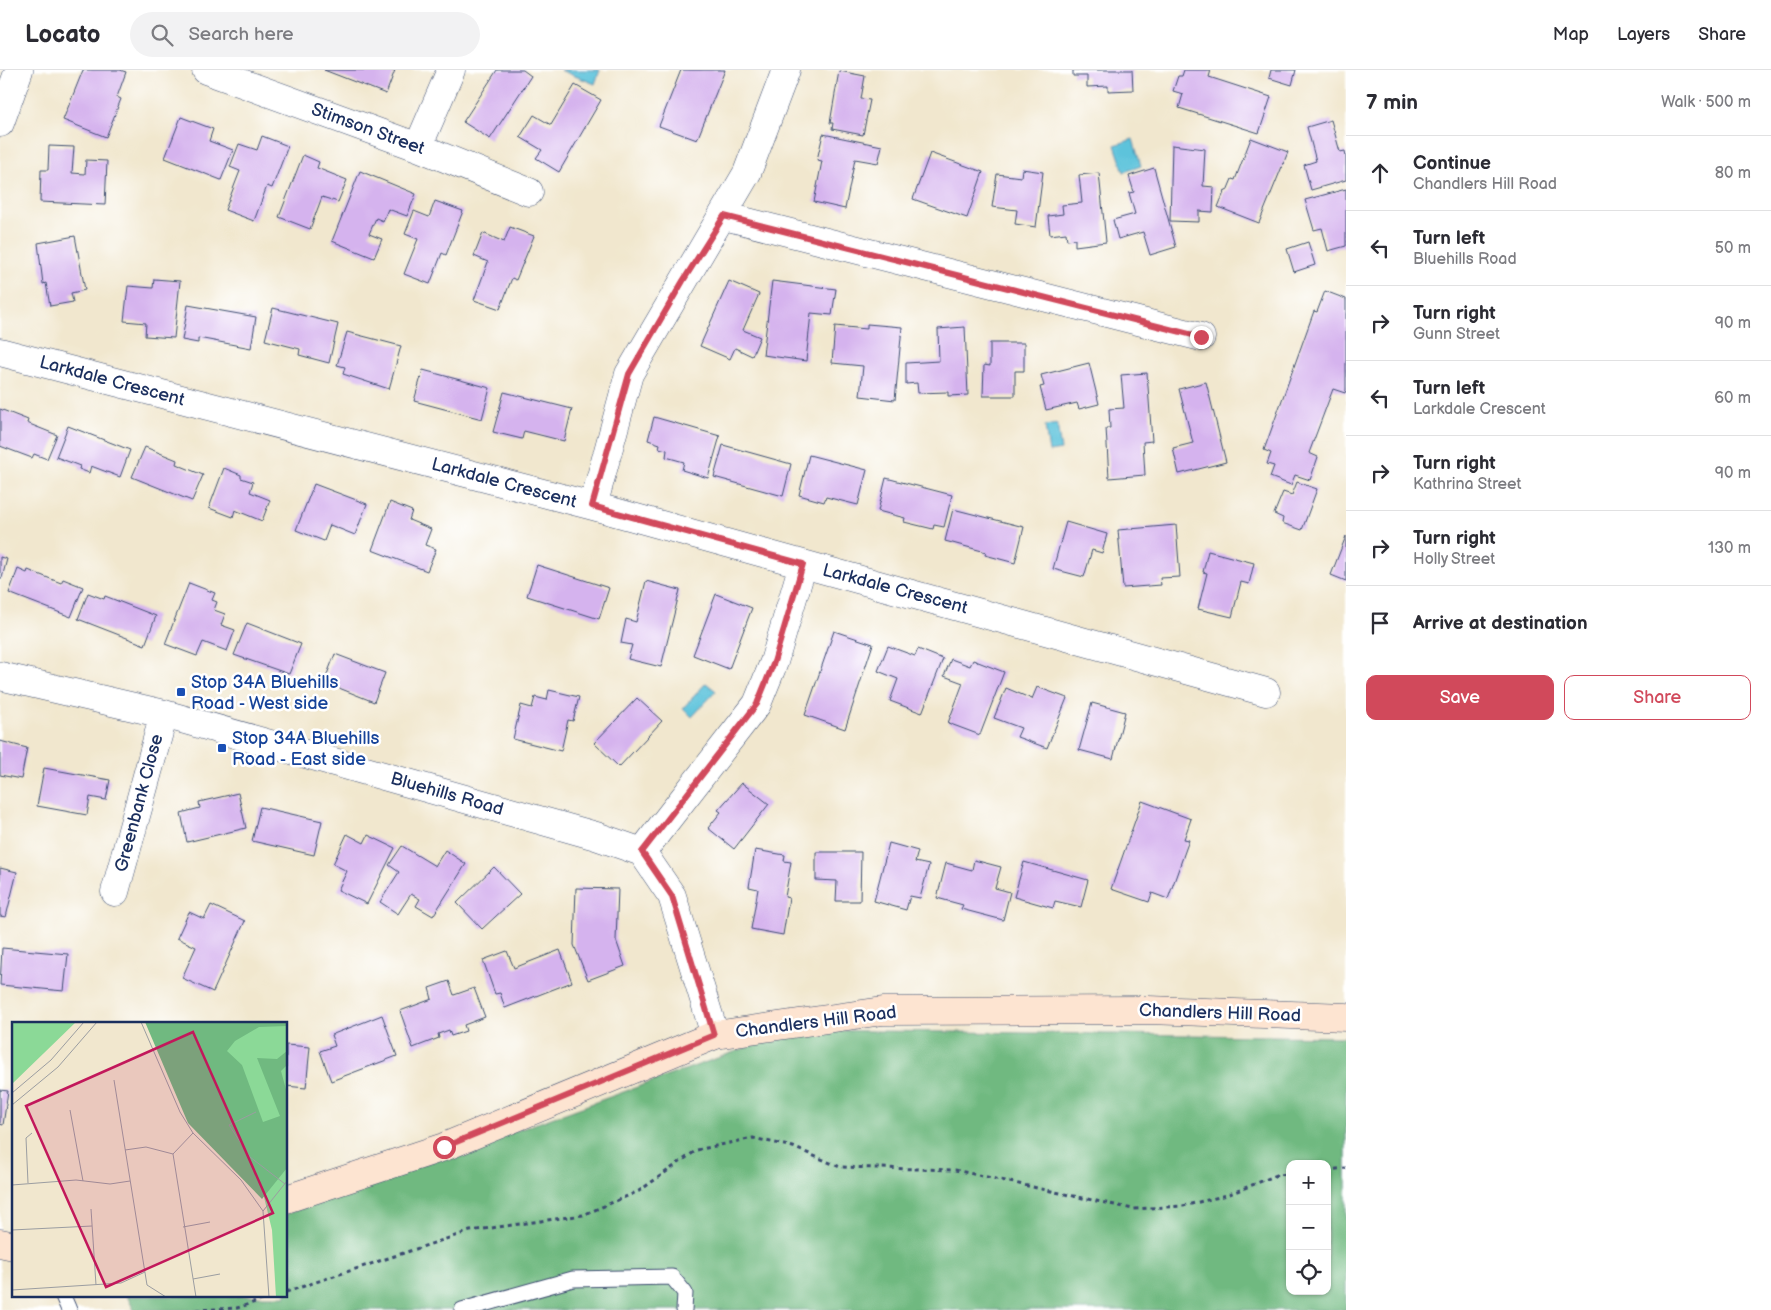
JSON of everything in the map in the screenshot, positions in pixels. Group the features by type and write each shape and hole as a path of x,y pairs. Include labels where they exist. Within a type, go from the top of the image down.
{"main road":[{"name":"Chandlers Hill Road","path":"288,1198 444,1147 714,1035 883,1011 1148,1010 1346,1017"}],"street":[{"path":"0,123 19,70"},
{"name":"Stimson Street","path":"206,70 418,147 529,192"},
{"path":"418,147 451,70"},
{"path":"592,506 629,374 748,173 786,70"},
{"path":"724,216 1201,337"},
{"name":"Larkdale Crescent","path":"0,352 592,506 1266,692"},
{"path":"714,1035 672,896 642,852 757,704 774,662 803,564"},
{"name":"Bluehills Road","path":"0,676 164,714 596,836 642,852"},
{"name":"Greenbank Close","path":"115,892 164,714"}],"lane":[{"path":"462,1310 573,1279 672,1277 686,1292 684,1310"},
{"path":"64,1298 69,1310"}],"path":[{"path":"288,1291 470,1231 583,1214 639,1191 697,1150 753,1138 793,1147 840,1167 955,1170 1133,1209 1183,1206 1227,1195 1277,1175 1286,1174"},
{"path":"1331,1170 1346,1168"},
{"path":"196,1310 237,1308 268,1298"}],"green space":[{"path":"795,1030 1346,1037 1346,1310 134,1310 128,1298 288,1298 288,1213"}],"water":[{"path":"560,70 600,70 595,84"},
{"path":"1133,139 1141,166 1124,172 1115,145"},
{"path":"1057,424 1061,450 1049,452 1045,426"},
{"path":"706,683 716,691 692,717 683,708"}],"building":[{"path":"83,70 120,70 126,72 117,97 121,99 106,137 63,120"},
{"path":"324,70 395,70 386,94"},
{"path":"497,70 523,70 531,76 490,139 463,122"},
{"path":"681,70 725,70 697,140 659,126"},
{"path":"1073,70 1132,70 1133,90 1108,91 1108,86 1087,87 1087,76 1073,76"},
{"path":"1184,70 1211,70 1209,77 1271,97 1259,133 1179,108 1183,94 1173,91 1178,76 1182,76"},
{"path":"1271,70 1296,70 1292,85 1269,78"},
{"path":"839,71 865,76 861,99 870,100 863,135 832,129 833,123 830,123"},
{"path":"575,85 601,100 559,172 536,158 542,150 520,137 534,115 551,125"},
{"path":"181,117 213,129 209,141 233,150 221,180 165,158"},
{"path":"1331,120 1340,152 1345,151 1346,180 1311,190 1304,165 1316,161 1307,127"},
{"path":"823,134 882,146 878,163 855,159 845,209 814,202 822,161 817,160"},
{"path":"262,136 288,146 272,188 267,186 254,221 225,210 240,171 230,167 239,144 257,150"},
{"path":"1251,138 1288,152 1259,223 1218,207 1225,190 1227,191 1232,179 1235,180"},
{"path":"1172,145 1205,149 1203,186 1214,187 1213,212 1199,211 1199,222 1170,221"},
{"path":"49,146 74,147 72,173 85,174 86,160 107,161 105,205 40,202 41,170 48,170"},
{"path":"930,153 983,172 967,218 913,199"},
{"path":"303,155 319,162 317,168 347,180 338,202 322,197 310,229 279,217"},
{"path":"1154,168 1176,247 1150,255 1143,232 1118,239 1113,220 1135,214 1129,193 1134,192 1129,176"},
{"path":"1022,169 1043,172 1036,227 1015,224 1017,210 992,207 997,174 1021,177"},
{"path":"360,171 416,194 407,216 388,209 383,221 376,218 369,234 382,239 374,258 332,241"},
{"path":"1099,173 1106,242 1075,246 1075,239 1067,240 1066,233 1050,235 1048,216 1063,214 1062,205 1082,203 1079,175"},
{"path":"1346,189 1346,246 1328,251 1322,228 1314,230 1305,200"},
{"path":"435,201 463,211 446,255 442,253 430,284 404,274 418,239 405,234 414,211 429,217"},
{"path":"510,227 534,236 516,280 512,278 500,309 474,300 488,262 474,256 483,233 504,242"},
{"path":"75,236 85,290 71,293 73,302 50,306 46,283 43,284 38,243"},
{"path":"1308,242 1315,265 1294,272 1287,249"},
{"path":"154,279 180,281 174,338 145,336 146,323 124,321 128,286 153,288"},
{"path":"729,281 759,294 743,330 760,337 752,356 735,348 730,359 700,346"},
{"path":"772,281 836,289 832,315 811,313 806,361 763,355"},
{"path":"1325,291 1346,299 1346,390 1345,393 1333,389 1309,453 1318,457 1310,480 1295,475 1291,485 1270,477 1274,466 1267,464 1271,453 1264,450 1314,311 1317,312"},
{"path":"188,305 256,317 251,348 198,338 198,343 182,340"},
{"path":"273,308 338,324 329,363 299,355 300,349 265,340"},
{"path":"867,324 902,327 895,400 860,396 863,366 832,363 835,326 867,329"},
{"path":"965,327 968,395 948,396 948,392 918,393 917,383 906,384 906,363 939,361 938,329"},
{"path":"347,332 401,346 389,389 343,374 345,367 337,365"},
{"path":"990,343 1024,343 1024,371 1015,371 1015,396 983,396 984,365 990,366"},
{"path":"1089,363 1099,404 1079,409 1077,403 1046,410 1040,387 1044,386 1041,375"},
{"path":"423,370 490,388 482,419 414,401"},
{"path":"1147,373 1152,441 1143,442 1145,475 1109,478 1106,428 1110,428 1109,409 1124,408 1121,375"},
{"path":"1206,382 1226,462 1179,474 1173,448 1193,443 1179,389"},
{"path":"504,392 572,409 564,441 524,431 522,439 493,432"},
{"path":"0,409 28,420 27,423 57,435 47,459 34,454 32,458 0,446"},
{"path":"654,417 720,436 708,478 682,470 684,462 666,457 667,450 659,448 660,444 648,440"},
{"path":"68,426 130,450 120,477 91,466 89,473 79,469 80,466 56,457"},
{"path":"723,445 791,464 783,496 714,477"},
{"path":"145,447 177,460 176,464 203,475 192,501 132,477"},
{"path":"809,455 867,470 858,505 826,497 824,502 799,495"},
{"path":"224,468 241,475 241,478 253,482 250,492 270,500 262,521 235,510 233,517 209,508"},
{"path":"886,478 952,495 944,527 934,525 933,529 904,522 905,518 878,511"},
{"path":"1297,482 1317,489 1302,530 1282,523 1283,518 1274,514 1283,492 1292,495"},
{"path":"314,484 367,504 355,535 330,525 324,541 296,530"},
{"path":"390,502 412,511 409,520 431,529 425,545 436,549 427,571 372,550"},
{"path":"953,509 1024,527 1015,563 985,555 986,552 945,541"},
{"path":"1066,522 1107,534 1102,553 1092,550 1084,577 1053,569"},
{"path":"1176,525 1180,577 1160,578 1161,585 1123,588 1118,530"},
{"path":"1346,536 1346,581 1331,575"},
{"path":"1208,551 1254,563 1249,584 1241,582 1232,617 1198,609 1207,573 1203,572"},
{"path":"0,557 7,559 2,578 0,578"},
{"path":"537,565 609,588 599,619 527,596"},
{"path":"18,569 27,573 28,570 61,583 63,579 83,587 71,617 9,593"},
{"path":"646,581 680,590 661,667 628,659 632,645 621,643 626,619 636,622"},
{"path":"189,583 215,593 212,600 217,602 214,610 225,614 221,625 235,630 227,651 203,642 197,656 165,644"},
{"path":"88,593 104,599 105,596 156,616 145,645 78,619"},
{"path":"716,594 752,608 729,669 693,655"},
{"path":"247,623 301,644 289,674 234,655"},
{"path":"834,631 873,644 845,729 805,715"},
{"path":"888,646 915,656 918,649 943,659 922,713 890,701 898,679 878,671"},
{"path":"335,654 385,673 374,702 324,682"},
{"path":"951,659 970,666 973,660 1004,672 980,735 948,723 963,683 944,676"},
{"path":"1037,687 1067,698 1047,748 1017,737 1021,728 994,718 1006,688 1032,699"},
{"path":"549,690 579,697 573,721 568,720 561,751 513,739 521,705 532,708 535,697 547,700"},
{"path":"637,698 662,721 619,767 594,743"},
{"path":"1092,703 1125,712 1113,759 1079,750"},
{"path":"0,741 27,748 21,779 0,775"},
{"path":"44,768 110,780 106,800 90,797 87,815 37,806"},
{"path":"742,783 769,804 734,849 708,828 721,812 718,810"},
{"path":"238,793 246,828 187,842 181,813 200,808 199,802"},
{"path":"1142,801 1191,819 1184,839 1189,840 1168,899 1152,893 1149,902 1111,889"},
{"path":"260,807 322,821 314,855 252,841"},
{"path":"347,834 364,843 368,835 395,848 367,904 338,890 347,871 333,864"},
{"path":"889,843 918,851 915,862 929,865 920,898 910,896 906,910 874,901"},
{"path":"402,846 435,866 445,850 466,864 433,916 416,906 420,899 411,894 398,914 380,902 399,872 389,865"},
{"path":"755,850 785,855 784,861 791,862 785,897 789,898 783,935 751,929 758,889 749,887"},
{"path":"816,852 861,852 860,901 836,901 837,881 816,880"},
{"path":"974,860 1001,867 995,888 1010,892 1003,920 961,909 963,905 937,898 946,863 972,870"},
{"path":"1024,862 1088,880 1081,907 1055,901 1053,908 1014,897"},
{"path":"494,867 520,894 482,929 457,903"},
{"path":"0,868 17,872 6,917 0,916"},
{"path":"576,888 618,889 616,940 625,966 588,980 574,945"},
{"path":"211,905 245,921 213,992 182,978 196,947 177,938 189,912 204,919"},
{"path":"2,948 68,954 64,991 0,985"},
{"path":"560,950 572,982 505,1008 500,993 495,994 483,960 507,951 514,968"},
{"path":"449,981 454,995 474,988 485,1017 464,1025 466,1031 451,1036 449,1030 438,1034 439,1038 413,1048 400,1011 432,999 429,988"},
{"path":"382,1015 397,1056 331,1081 320,1051 335,1046 331,1035"},
{"path":"288,1045 310,1047 306,1088 288,1086"},
{"path":"0,1090 8,1091 3,1125 0,1124"}],"place":[{"name":"Stop 34A Bluehills Road - West side","path":"181,692"},
{"name":"Stop 34A Bluehills Road - East side","path":"222,748"}],"route":[{"path":"444,1147 714,1035 672,896 642,852 757,704 774,662 803,564 592,506 629,374 683,281 724,216 1201,337"}]}
